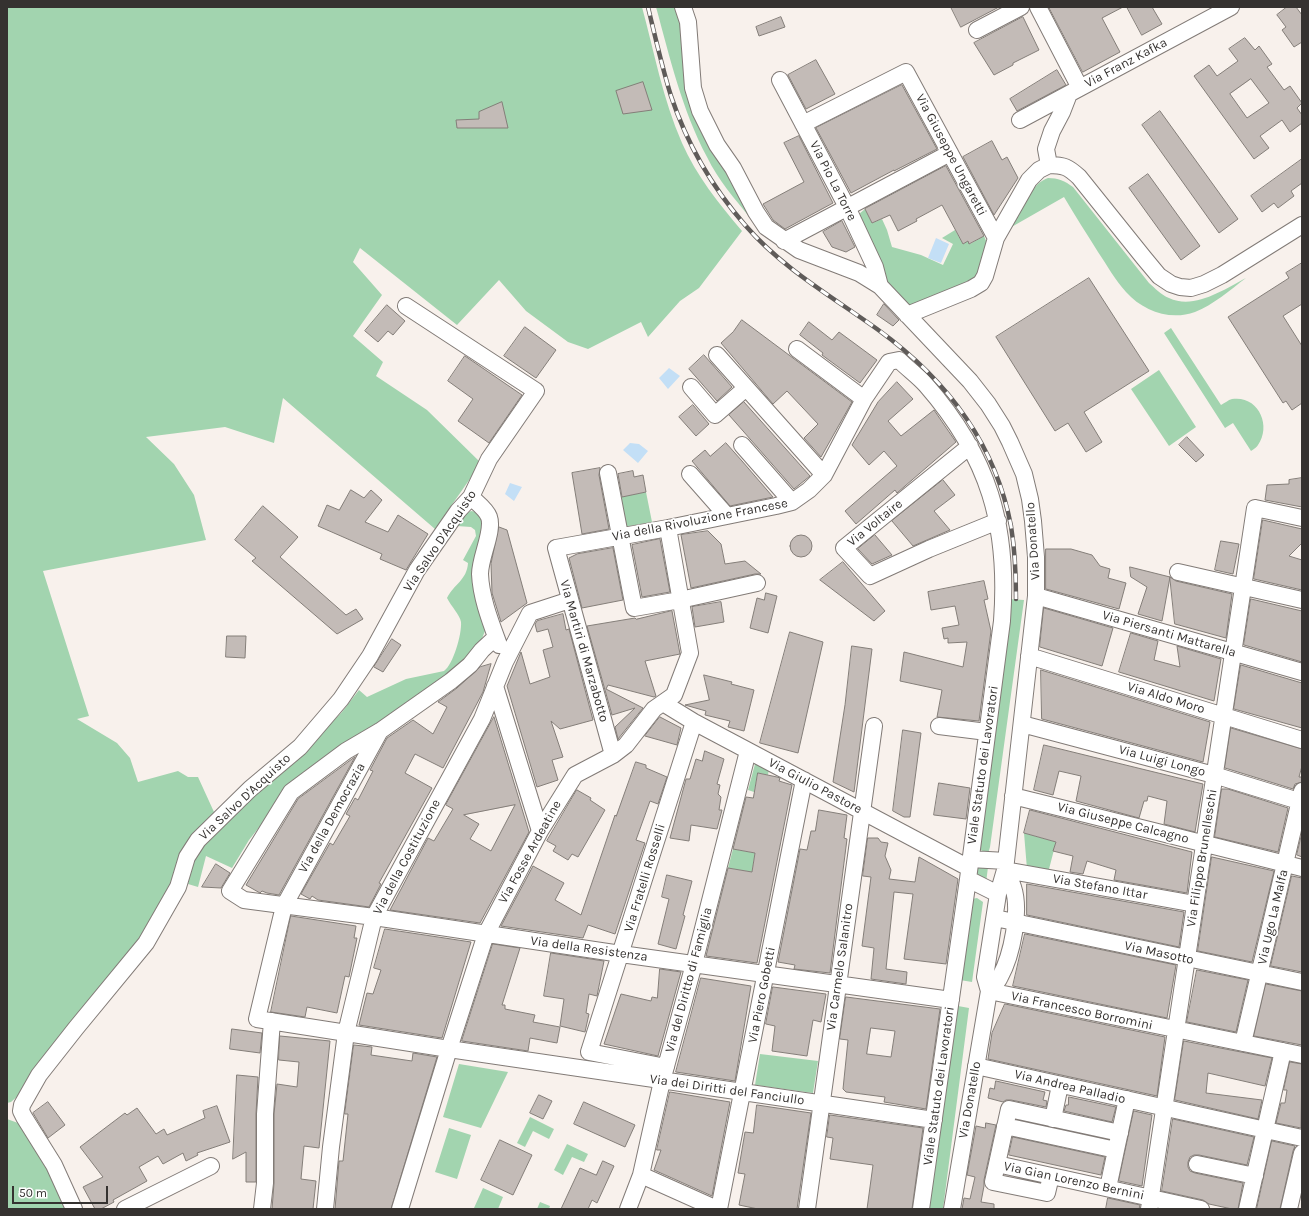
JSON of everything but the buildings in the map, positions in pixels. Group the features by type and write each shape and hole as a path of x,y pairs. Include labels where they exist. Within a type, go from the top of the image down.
{"street":[{"path":"683,7 688,22 693,88 700,111 717,145 738,176 756,212 766,227 799,250 859,273 880,286"},
{"path":"978,30 1020,7"},
{"path":"1038,7 1074,91 1052,131 1046,149 1049,165"},
{"name":"Via Franz Kafka","path":"1020,120 1231,7"},
{"name":"Via Giuseppe Ungaretti","path":"803,124 906,72 996,238"},
{"name":"Via Pio La Torre","path":"780,80 847,208 875,267 880,286"},
{"path":"784,241 950,153"},
{"path":"907,315 971,289 981,283 985,276 996,238 1030,180 1039,170 1049,165 1062,165 1070,169 1079,177 1159,276 1171,284 1180,287 1191,288 1204,284 1222,275 1302,225"},
{"name":"Via Donatello","path":"880,286 970,381 988,404 1002,426 1024,474 1030,499 1036,557 1036,596 1005,866 998,894 985,977 989,991 952,1209"},
{"name":"Via Salvo D'Acquisto","path":"74,1209 54,1165 24,1117 22,1105 39,1075 146,943 178,887 187,857 198,840 250,789 300,746 341,699 370,656 417,570 458,511 471,497 489,459 536,391 406,306"},
{"path":"797,349 864,399"},
{"path":"717,355 824,475"},
{"name":"Viale Statuto dei Lavoratori","path":"889,362 899,360 924,384 950,415 970,446 979,464 993,500 998,521 1003,558 1004,596 1002,621 921,1209"},
{"name":"Via della Rivoluzione Francese","path":"556,548 668,528 792,502 809,490 824,475 864,399 889,362"},
{"path":"691,387 715,415 746,388"},
{"path":"742,445 792,502"},
{"name":"Via Voltaire","path":"970,446 844,548 870,576 929,549 998,521"},
{"path":"608,474 634,608 680,600 757,583"},
{"path":"690,474 727,516"},
{"path":"471,497 484,508 489,516 491,525 482,556 480,574 485,606 505,662"},
{"name":"Via Filippo Brunelleschi","path":"1150,1203 1255,508 1302,518"},
{"name":"Via Fosse Ardeatine","path":"400,1209 447,1046 486,934 540,832 575,774 613,755 626,745 654,709 674,695 690,653 668,528"},
{"name":"Via Martiri di Marzabotto","path":"556,548 613,755"},
{"path":"1178,572 1302,600"},
{"name":"Via Piersanti Mattarella","path":"1036,596 1302,672"},
{"name":"Via della Costituzione","path":"325,1209 331,1147 346,1033 374,917 482,719 505,662 530,613 570,600"},
{"path":"380,730 451,681 470,665 482,650 496,637"},
{"name":"Via Aldo Moro","path":"1029,656 1302,740"},
{"path":"495,686 540,832"},
{"name":"Via Giulio Pastore","path":"663,703 694,722 969,869 998,894"},
{"name":"Via Fratelli Rosselli","path":"664,1074 589,1052 694,722"},
{"name":"Via Luigi Longo","path":"1022,724 1301,798"},
{"name":"Via Carmelo Salanitro","path":"806,1209 874,726"},
{"path":"939,726 987,732"},
{"name":"Via della Resistenza","path":"380,730 346,751 291,792 230,891 244,900 374,917 621,954 951,1000"},
{"name":"Via della Democrazia","path":"262,1209 265,1183 265,1020 284,906 380,730"},
{"name":"Via del Diritto di Famiglia","path":"628,1209 641,1175 664,1074 694,964 748,751"},
{"name":"Via Piero Gobetti","path":"718,1209 804,780"},
{"name":"Via Giuseppe Calcagno","path":"1013,796 1302,868"},
{"name":"Via Ugo La Malfa","path":"1243,1043 1301,798"},
{"path":"989,991 1000,978 1006,963 1013,940 1016,923 1014,891 1005,866"},
{"name":"Via Stefano Ittar","path":"969,869 1005,866 1195,904"},
{"name":"Via Masotto","path":"995,918 1302,982"},
{"name":"Via Francesco Borromini","path":"989,991 1302,1055"},
{"path":"265,1020 346,1033 447,1046"},
{"name":"Via dei Diritti del Fanciullo","path":"447,1046 520,1060 664,1074 742,1092 934,1120"},
{"path":"1247,1209 1283,1051"},
{"name":"Via Andrea Palladio","path":"976,1066 1302,1138"},
{"path":"1053,1119 1060,1085"},
{"path":"1108,1188 1127,1099"},
{"name":"Via Gian Lorenzo Bernini","path":"1120,1133 1009,1109 997,1164 1108,1188 1150,1203 1201,1209"},
{"path":"1005,1126 1116,1150"},
{"path":"1289,1209 1302,1153"},
{"path":"1197,1164 1255,1176"},
{"path":"125,1209 211,1166"},
{"path":"641,1175 718,1209"}],"green space":[{"path":"7,7 642,7 669,110 682,143 694,166 709,189 742,231 699,288 680,301 648,337 641,322 588,349 568,342 526,311 499,280 457,325 360,248 353,262 382,295 353,336 383,362 376,376 427,410 481,463 435,529 283,398 274,443 225,427 146,437 174,464 194,495 206,540 43,571 89,716 77,719 117,743 130,758 138,782 178,771 188,777 198,777 214,812 196,832 176,877 148,928 20,1094 11,1102 7,1103"},
{"path":"656,7 679,7 689,89 740,193 751,219 716,174 698,139 677,84"},
{"path":"1048,178 1061,180 1073,187 1149,283 1166,297 1188,302 1198,300 1218,293 1246,278 1215,301 1202,309 1186,315 1167,315 1149,309 1133,299 1118,283 1064,197 1008,229 1019,214 1033,189 1043,180"},
{"path":"865,209 872,223 882,219 892,247 921,255 943,265 953,244 942,238 955,230 963,244 968,241 970,244 984,236 987,243 979,276 918,305 906,304 892,294 859,214"},
{"path":"1171,328 1221,405 1232,399 1241,399 1249,402 1260,413 1264,429 1258,446 1251,451 1233,423 1225,428 1164,333"},
{"path":"1159,370 1196,427 1169,446 1131,389"},
{"path":"646,492 652,522 625,527 620,497"},
{"path":"471,511 477,512 483,517 485,531 474,577 485,631 477,651 466,663 279,802 249,840 232,868 206,856 198,887 188,884 194,857 199,848 254,795 306,749 342,712 359,690 367,697 406,679 444,671 447,668 454,656 460,634 461,622 459,616 447,598 465,574 468,563 463,560 476,536 475,530 471,527 457,526 464,515"},
{"path":"1009,599 1024,600 988,854 979,849"},
{"path":"755,764 769,769 768,775 758,773 754,792 748,790"},
{"path":"1024,833 1056,842 1048,873 1027,869"},
{"path":"733,849 755,853 752,872 728,868"},
{"path":"978,866 988,867 986,883 974,878 975,870"},
{"path":"977,898 983,902 972,982 960,980 972,899"},
{"path":"958,1006 969,1008 943,1209 928,1209"},
{"path":"760,1054 818,1061 813,1093 755,1085"},
{"path":"459,1064 508,1072 481,1128 443,1117"},
{"path":"530,1117 554,1129 549,1139 533,1131 525,1147 517,1143"},
{"path":"7,1119 18,1123 50,1172 66,1209 7,1209"},
{"path":"449,1128 471,1135 457,1179 435,1172"},
{"path":"567,1144 588,1154 584,1162 572,1157 563,1175 554,1170"},
{"path":"483,1188 503,1197 498,1209 474,1208"},
{"path":"540,1202 550,1206 549,1209 537,1209"}],"water":[{"path":"936,238 949,244 941,263 928,258"},
{"path":"669,368 680,376 668,389 659,378"},
{"path":"630,443 639,444 648,451 638,463 623,450"},
{"path":"510,483 522,487 514,501 505,494"}],"railway":[{"path":"648,7 677,114 693,148 711,180 733,211 759,240 791,268 902,348 945,391 964,414 980,440 993,467 1003,495 1011,526 1015,562 1016,599"}]}
